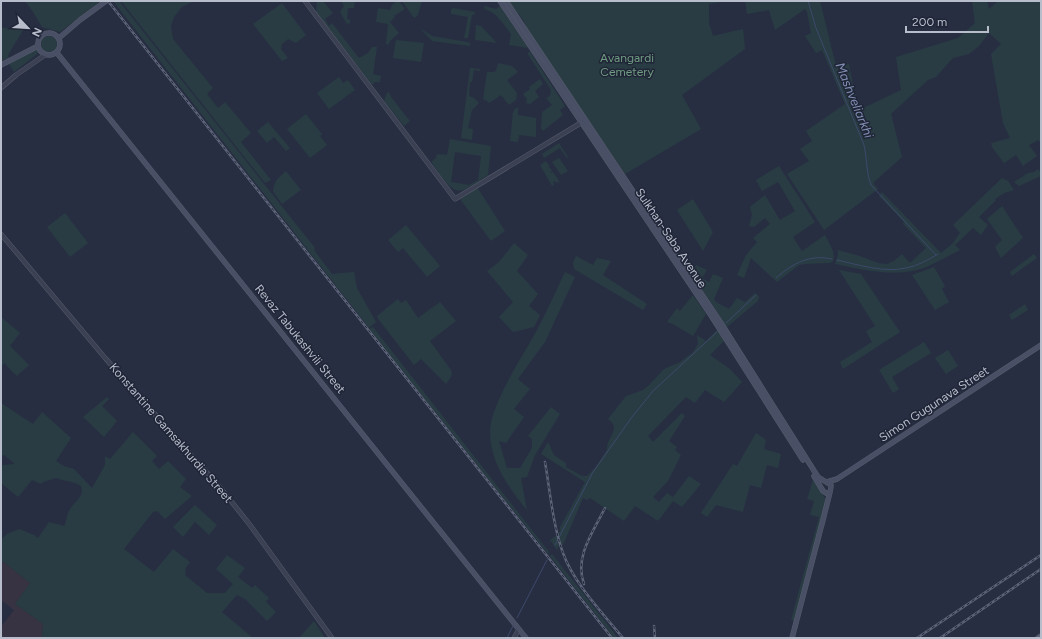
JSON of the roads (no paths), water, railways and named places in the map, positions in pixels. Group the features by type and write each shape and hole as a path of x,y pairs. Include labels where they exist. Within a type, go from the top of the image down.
{"main road":[{"path":"59,38 106,1"},
{"name":"Sulkhan-Saba Avenue","path":"500,1 583,121 724,332 818,477 827,482"},
{"name":"Sulkhan-Saba Avenue","path":"506,1 583,121"},
{"path":"47,33 54,34 59,38 60,48 57,53 51,56 45,55 39,50 38,42 41,36 47,33"},
{"path":"1,65 38,46"},
{"name":"Revaz Tabukashvili Street","path":"57,53 526,638"},
{"name":"Sulkhan-Saba Avenue","path":"724,332 822,488"},
{"name":"Simon Gugunava Street","path":"827,482 837,479 1041,345"},
{"name":"Simon Gugunava Street","path":"792,638 822,527 828,499 837,479"},
{"path":"826,493 832,489 831,485 827,482 823,484 822,488 828,499"}],"street":[{"path":"305,1 455,199 583,121"},
{"path":"1,88 16,75 45,55"},
{"name":"Konstantine Gamsakhurdia Street","path":"1,234 106,359 223,491 302,594 332,638"},
{"path":"514,638 518,629"}],"waterway":[{"name":"Mashveliarkhi","path":"808,1 816,28 864,145 868,175 871,185 936,255"},
{"path":"837,260 872,268 889,270 910,267 926,261 938,254"},
{"path":"776,278 795,264 802,261 816,258 832,259"},
{"path":"726,323 756,295"},
{"path":"555,545 593,472 632,417 653,391 717,332"},
{"path":"517,618 547,560"},
{"path":"507,638 513,626"}],"railway":[{"path":"108,1 612,638"},
{"path":"545,462 552,508 563,553 581,586 623,638"},
{"path":"584,584 581,564 583,554 590,535 605,508"},
{"path":"917,638 1041,555"},
{"path":"940,638 1041,569"},
{"path":"654,626 655,638"}],"park label":[{"name":"Avangardi Cemetery","path":"627,65"}]}
